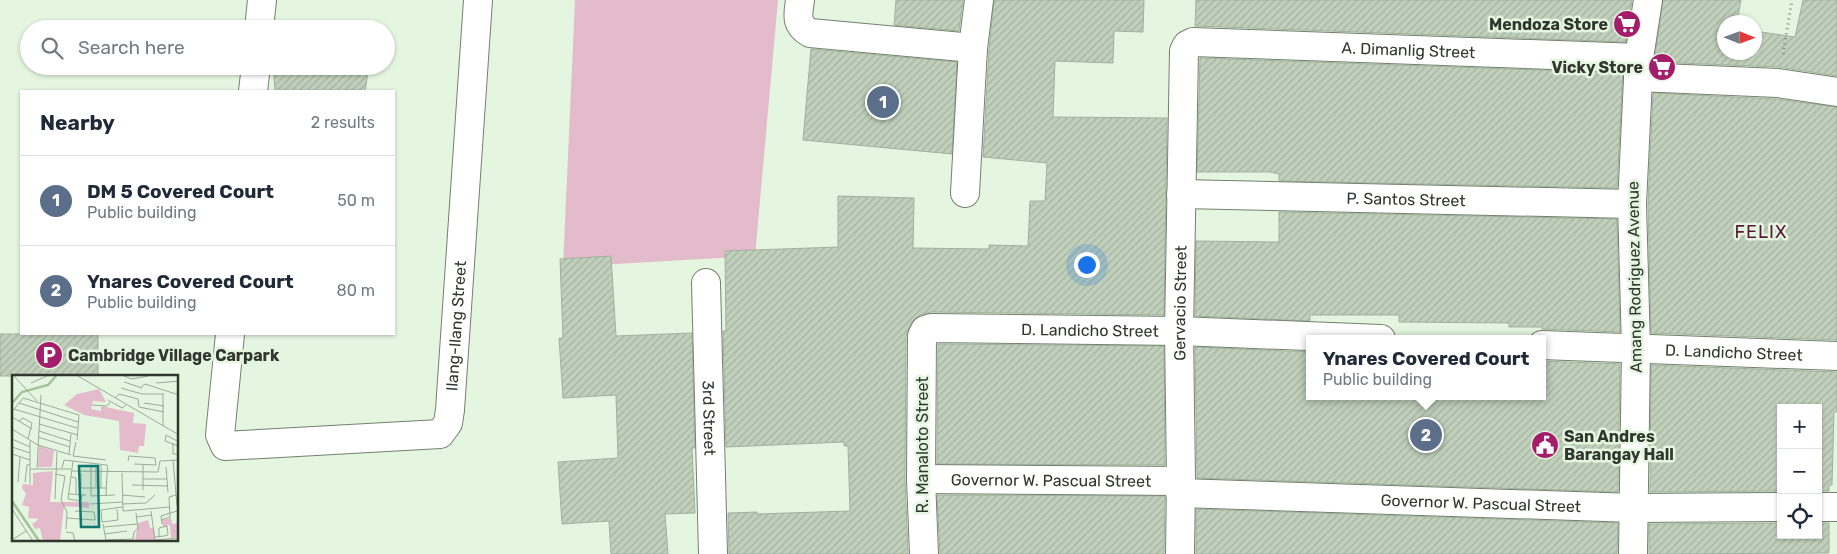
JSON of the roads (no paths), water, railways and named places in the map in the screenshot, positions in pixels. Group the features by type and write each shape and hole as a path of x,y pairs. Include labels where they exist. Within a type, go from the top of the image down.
{"street":[{"path":"261,20 262,0"},
{"name":"Ilang-Ilang Street","path":"230,335 220,434 225,446 440,434 448,423 450,410 478,0"},
{"path":"965,193 974,48 979,0"},
{"name":"Amang Rodriguez Avenue","path":"1633,554 1636,348 1632,204 1639,67 1648,0"},
{"path":"799,10 802,29 810,33 974,48"},
{"name":"A. Dimanlig Street","path":"1184,51 1187,44 1193,42 1639,67 1778,83 1837,92"},
{"name":"Gervacio Street","path":"1180,554 1179,331 1184,51"},
{"path":"253,90 255,75"},
{"name":"P. Santos Street","path":"1181,194 1632,204"},
{"name":"3rd Street","path":"706,283 713,554"},
{"name":"D. Landicho Street","path":"922,336 925,330 931,328 1179,331 1306,336"},
{"name":"R. Manaloto Street","path":"922,336 921,479 924,554"},
{"name":"D. Landicho Street","path":"1546,345 1837,356"},
{"name":"Governor W. Pascual Street","path":"921,479 1181,487 1634,508 1777,508"},
{"path":"1822,508 1837,508"}],"place":[{"name":"Mendoza Store","path":"1627,24"},
{"name":"Vicky Store","path":"1662,67"},
{"name":"DM 5 Covered Court","path":"883,102"},
{"name":"Cambridge Village Carpark","path":"49,355"},
{"name":"Ynares Covered Court","path":"1426,435"},
{"name":"San Andres Barangay Hall","path":"1545,445"}],"district":[{"name":"FELIX","path":"1761,232"}]}
